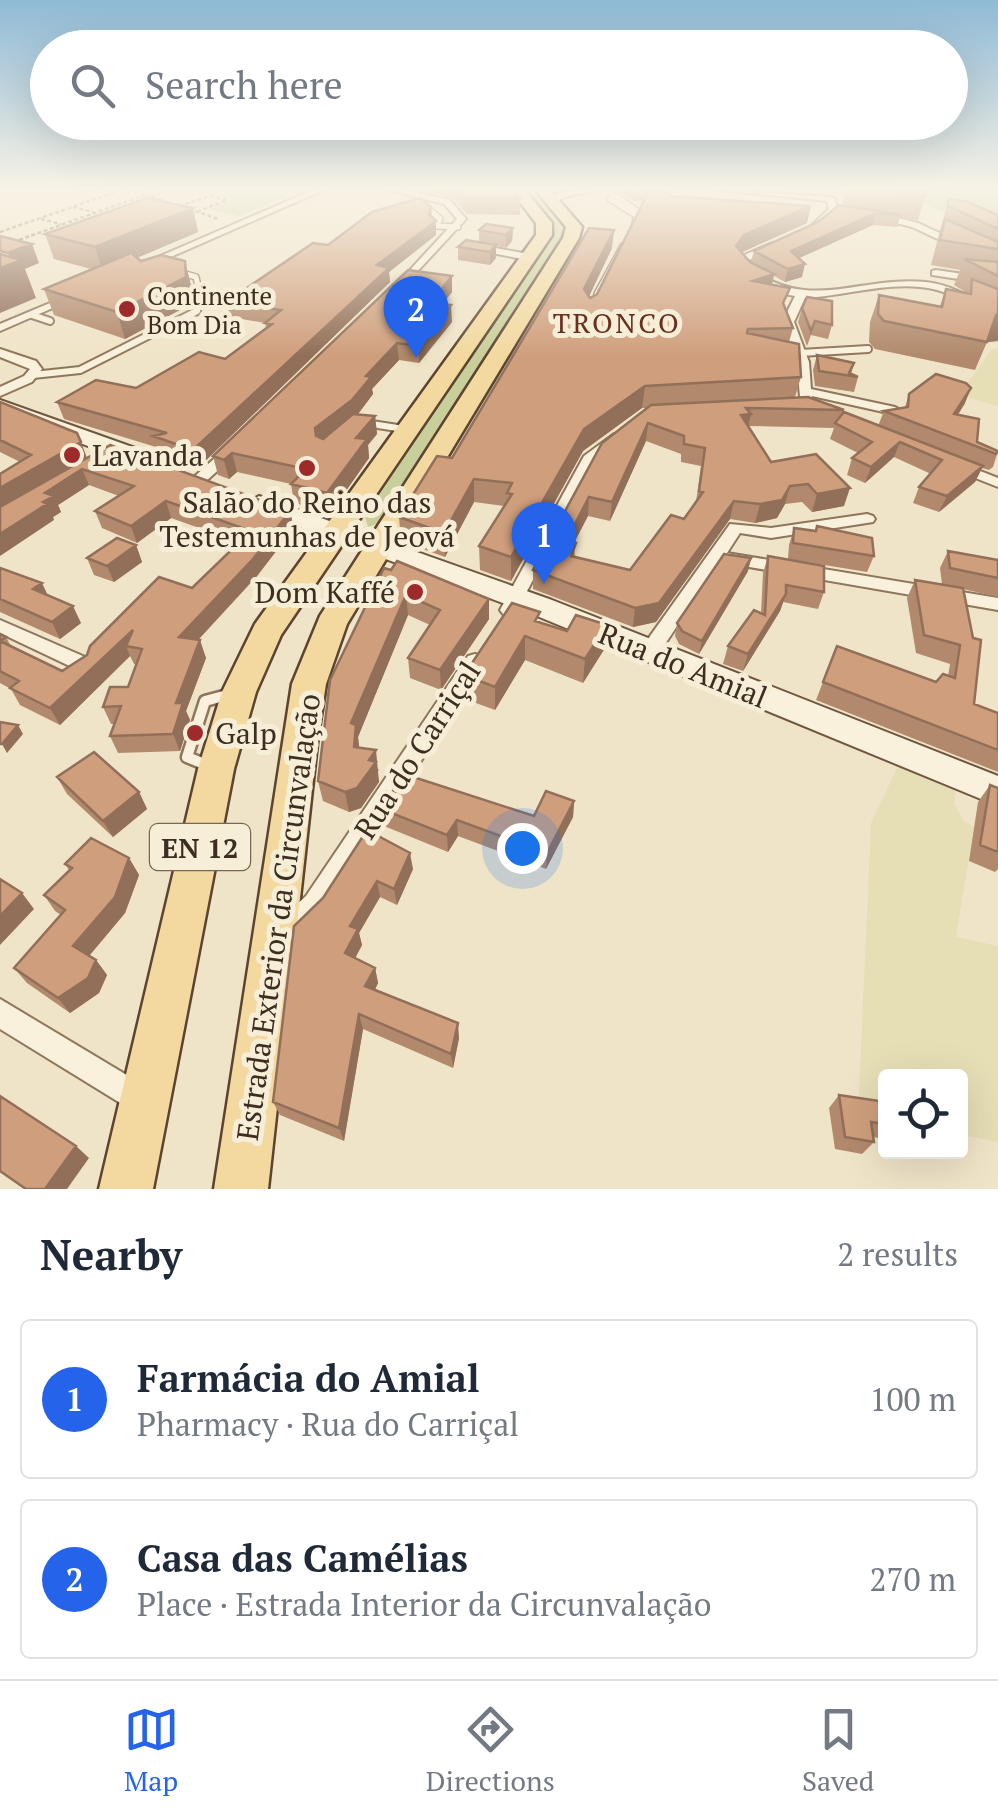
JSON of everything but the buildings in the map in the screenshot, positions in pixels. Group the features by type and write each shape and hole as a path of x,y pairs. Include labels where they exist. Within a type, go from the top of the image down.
{"main road":[{"name":"EN 12","path":"125,1186 216,770 238,692 266,632 537,244"},
{"name":"Estrada Exterior da Circunvalação","path":"241,1189 309,684 331,624 568,244"},
{"name":"Rua do Amial","path":"0,406 108,454 200,481 516,597 998,790"}],"street":[{"path":"131,272 194,244"},
{"path":"392,295 442,244"},
{"path":"458,244 528,257"},
{"path":"778,244 745,258 740,266 748,275 800,297 922,284 998,316"},
{"path":"955,244 998,264"},
{"path":"936,273 998,282"},
{"path":"0,328 80,294"},
{"path":"800,297 788,322 800,353 801,401"},
{"path":"970,302 998,306"},
{"path":"0,353 32,364 33,375 0,392"},
{"path":"801,401 842,417"},
{"path":"801,401 895,411 894,419"},
{"name":"Rua do Carriçal","path":"272,944 315,904 491,637 591,456 631,426"},
{"path":"200,481 244,439"},
{"path":"945,460 998,484"},
{"path":"650,651 736,527 771,533 867,519"},
{"path":"715,556 998,604"},
{"path":"0,626 85,665"},
{"path":"0,1013 145,1102"}],"lane":[{"path":"596,296 621,244"},
{"path":"33,375 80,370 200,308 196,277 148,264"},
{"path":"139,340 148,330 184,313"},
{"path":"32,315 50,320"},
{"path":"800,353 868,349"},
{"path":"353,425 407,429"}],"path":[{"path":"4,246 8,244"}],"shaded area":[{"path":"998,348 998,406 959,395 991,350"},
{"path":"898,766 956,791 954,804 963,820 974,827 956,937 998,946 998,1142 968,1136 968,1069 878,1069 878,1118 858,1114 871,823"}],"green space":[{"path":"543,244 561,244 380,523 368,527 365,517"}],"place":[{"name":"Continente Bom Dia","path":"127,309"},
{"name":"Casa das Camélias","path":"416,358"},
{"name":"Lavanda","path":"72,455"},
{"name":"Salão do Reino das Testemunhas de Jeová","path":"307,468"},
{"name":"Farmácia do Amial","path":"544,584"},
{"name":"Dom Kaffé","path":"415,592"},
{"name":"Galp","path":"195,733"}],"district":[{"name":"TRONCO","path":"617,322"}]}
